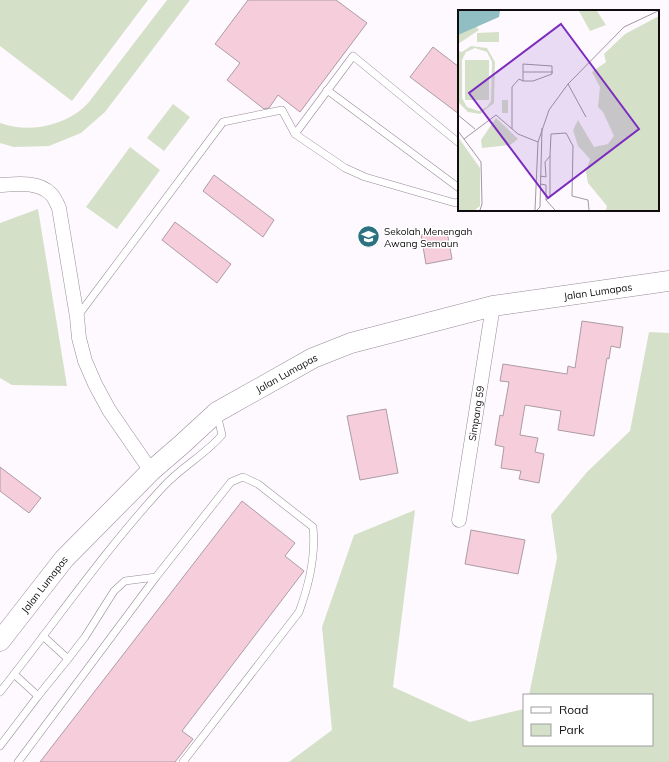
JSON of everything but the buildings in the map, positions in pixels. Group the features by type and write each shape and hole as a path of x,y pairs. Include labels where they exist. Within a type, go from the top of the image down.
{"main road":[{"name":"Jalan Lumapas","path":"0,641 64,559 151,470 180,446 216,412 313,358 345,345 493,306 669,281"}],"street":[{"path":"0,185 24,184 39,186 52,195 59,208 77,317 79,338 85,361 109,410 151,470"},
{"name":"Simpang 59","path":"459,520 493,306"}],"lane":[{"path":"295,134 353,56 458,141"},
{"path":"327,90 458,187"},
{"path":"77,317 223,122 282,110 295,134 355,174 455,203 458,202"},
{"path":"0,692 125,531 164,486 214,445 222,435 216,412"},
{"path":"18,762 156,577 231,482 243,477 258,484 313,527 315,544 307,589 299,612 183,762"},
{"path":"0,746 85,637 114,591 125,581 156,577"},
{"path":"42,636 68,659"},
{"path":"14,674 38,696"}],"green space":[{"path":"0,0 148,0 72,101 0,46"},
{"path":"167,0 190,0 105,112 81,133 49,146 14,147 0,143 0,123 9,126 28,128 38,127 57,123 81,110 89,102"},
{"path":"173,104 190,117 164,151 147,138"},
{"path":"130,147 160,170 117,229 86,207"},
{"path":"38,209 67,386 12,385 0,378 0,223"},
{"path":"649,332 669,333 669,762 289,762 332,730 322,627 354,535 415,510 393,687 470,722 523,709 523,746 653,746 653,694 529,694 557,558 551,515 587,472 630,431"}],"place":[{"name":"Sekolah Menengah Awang Semaun","path":"368,237"}]}
